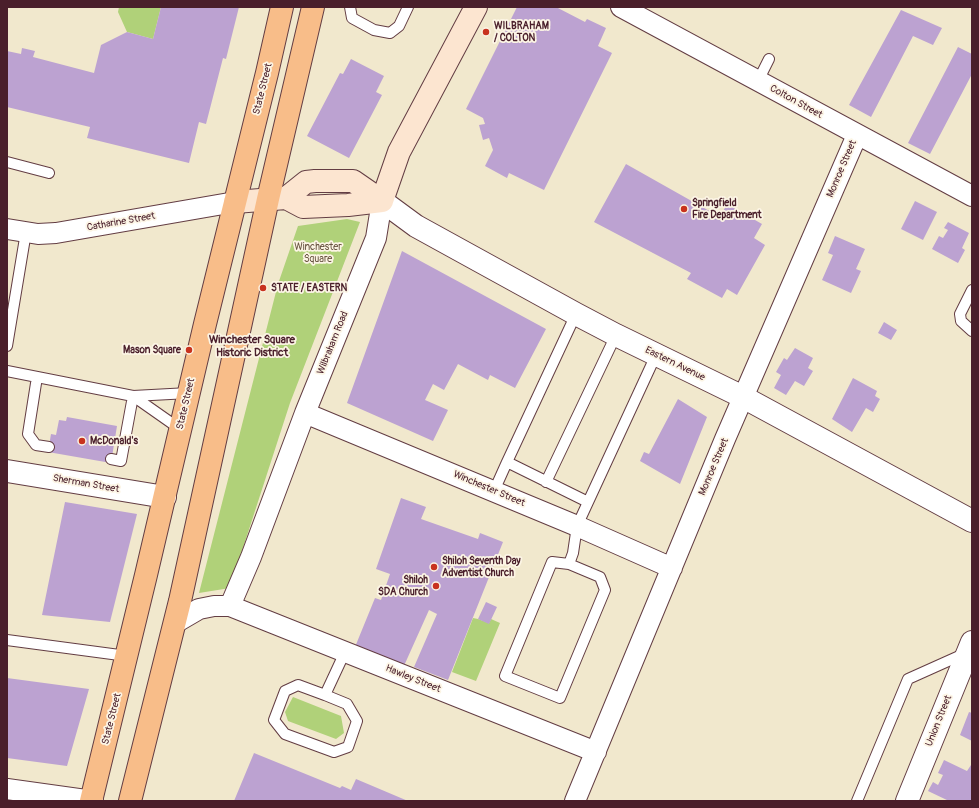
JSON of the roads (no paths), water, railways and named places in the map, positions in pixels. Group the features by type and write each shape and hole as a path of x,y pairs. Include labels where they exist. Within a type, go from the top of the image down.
{"main road":[{"name":"State Street","path":"92,801 282,7"},
{"path":"130,801 175,623 226,396 277,198 313,7"},
{"name":"Wilbraham Road","path":"382,201 399,152 476,7"},
{"name":"Eastern Avenue","path":"277,198 306,182 353,181 382,201"},
{"path":"235,202 277,198"}],"street":[{"name":"Colton Street","path":"621,7 972,196"},
{"name":"Monroe Street","path":"576,801 743,397 857,135"},
{"name":"Eastern Avenue","path":"382,201 416,226 576,314 743,397 972,521"},
{"name":"Wilbraham Road","path":"230,606 251,557 305,413 376,238 382,201"},
{"name":"Catharine Street","path":"17,231 38,234 56,233 235,202"},
{"name":"Winchester Street","path":"305,413 577,526 672,568"},
{"name":"Sherman Street","path":"7,471 165,497"},
{"path":"175,623 199,609 214,606 230,606"},
{"name":"Hawley Street","path":"230,606 596,752"},
{"name":"Union Street","path":"907,801 970,647"},
{"path":"7,789 92,801"}],"lane":[{"path":"350,7 352,18 374,30 390,33 399,26 408,7"},
{"path":"758,81 769,59"},
{"path":"7,162 49,173"},
{"path":"7,346 17,231"},
{"path":"972,290 960,314 961,321 972,331"},
{"path":"494,491 576,314"},
{"path":"546,482 616,335"},
{"path":"568,564 573,553 577,526 656,355"},
{"path":"7,371 133,396 189,393"},
{"path":"37,377 28,434 36,445 49,447"},
{"path":"133,396 180,429"},
{"path":"112,459 120,461 133,396"},
{"path":"507,462 588,502"},
{"path":"552,562 568,564 600,577 605,590 560,698 505,676 552,562"},
{"path":"7,640 127,656"},
{"path":"857,801 908,679 970,647"},
{"path":"325,695 345,652"},
{"path":"298,685 325,695 347,704 357,721 348,747 334,752 285,734 274,720 285,691 298,685"}],"place":[{"name":"WILBRAHAM / COLTON","path":"486,32"},
{"name":"Springfield Fire Department","path":"684,209"},
{"name":"STATE / EASTERN","path":"263,288"},
{"name":"Mason Square","path":"189,350"},
{"name":"McDonald's","path":"82,441"},
{"name":"Shiloh Seventh Day Adventist Church","path":"434,567"},
{"name":"Shiloh SDA Church","path":"436,586"}],"district":[{"name":"Winchester Square Historic District","path":"252,346"}],"park label":[{"name":"Winchester Square","path":"318,252"}]}
